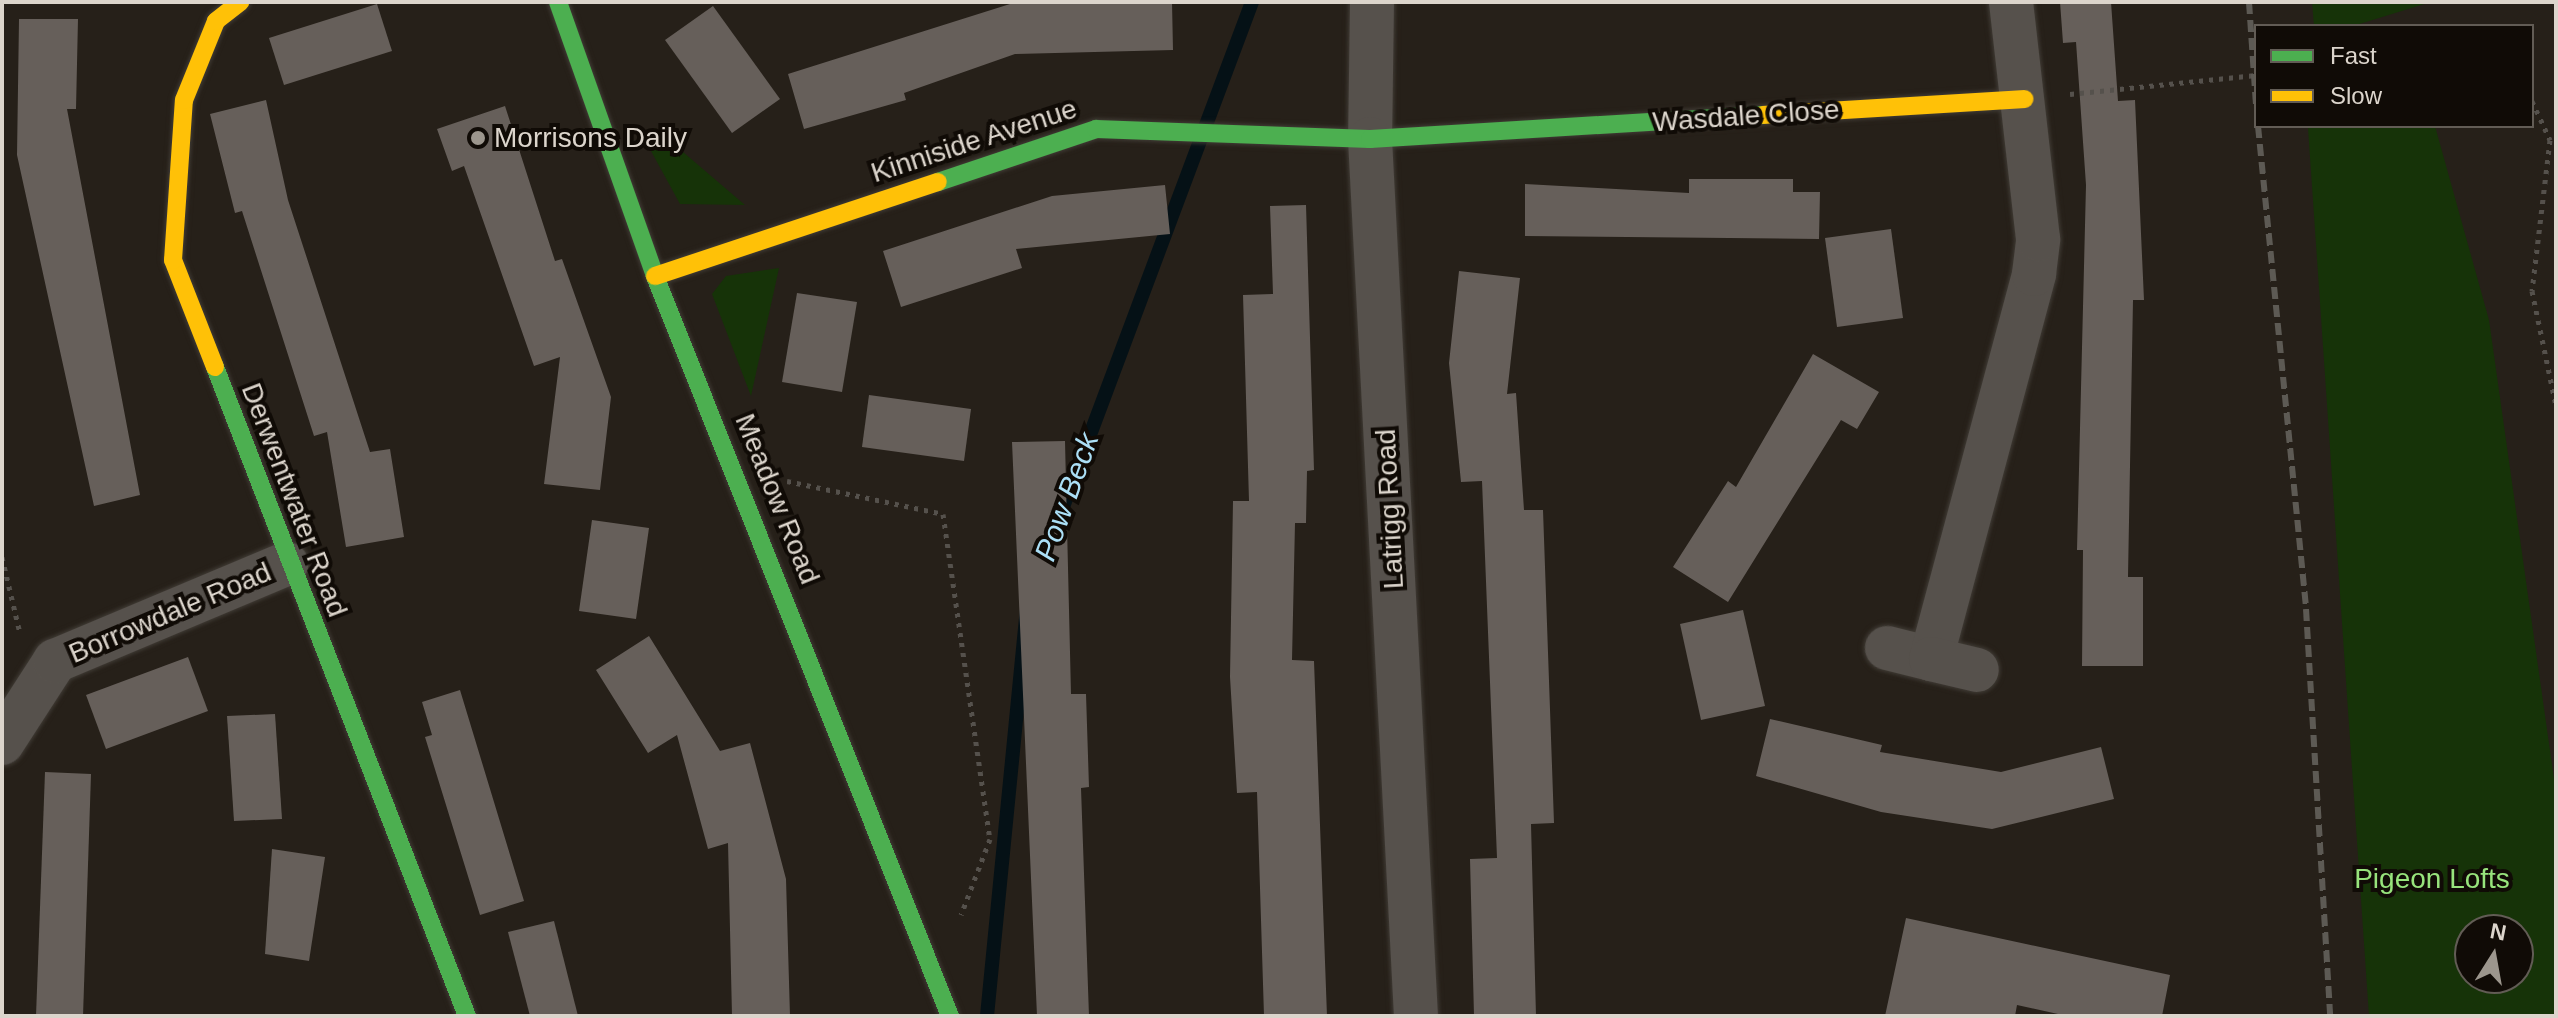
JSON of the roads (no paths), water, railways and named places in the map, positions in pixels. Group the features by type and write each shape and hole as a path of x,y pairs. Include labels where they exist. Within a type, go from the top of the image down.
{"street":[{"name":"Derwentwater Road","path":"240,2 216,21 184,100 173,260 286,564 467,1016"},
{"name":"Meadow Road","path":"558,2 655,276 735,470 950,1016"},
{"name":"Latrigg Road","path":"1372,2 1370,139 1416,1016"},
{"path":"1931,659 2034,274 2025,99 2011,2"},
{"name":"Wasdale Close","path":"1370,139 2025,99"},
{"name":"Kinniside Avenue","path":"655,276 1096,129 1370,139"},
{"name":"Borrowdale Road","path":"2,743 50,667 286,564"},
{"path":"1887,648 1977,670"}],"waterway":[{"name":"Pow Beck","path":"1060,515 1252,2"},
{"name":"Pow Beck","path":"987,1016 1027,606"}],"railway":[{"path":"2249,2 2254,76"},
{"path":"2258,128 2306,609 2330,1016"}],"place":[{"name":"Morrisons Daily","path":"478,138"}],"park label":[{"name":"Pigeon Lofts","path":"2432,879"}]}
